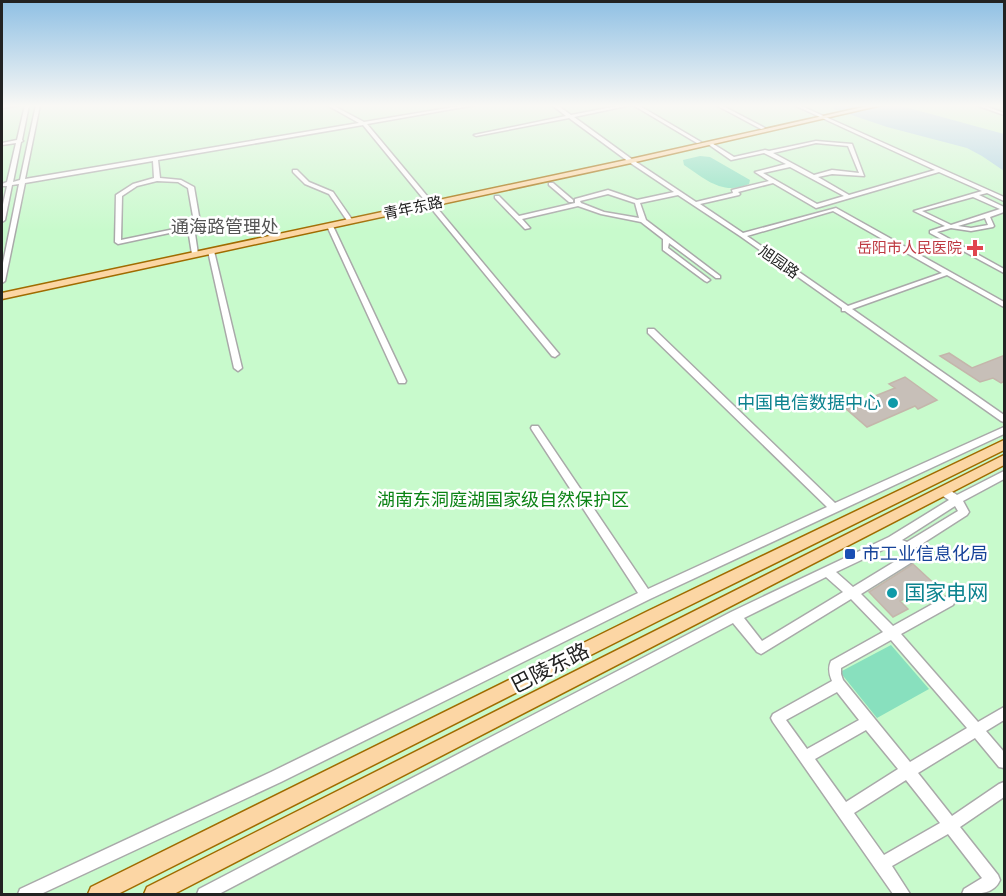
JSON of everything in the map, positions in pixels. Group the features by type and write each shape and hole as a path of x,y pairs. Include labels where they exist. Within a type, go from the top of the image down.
{"main road":[{"name":"青年东路","path":"630,159 679,147"},
{"name":"青年东路","path":"2,290 194,252 691,147"},
{"name":"青年东路","path":"2,296 194,252 211,251 330,226 349,219"},
{"name":"巴陵东路","path":"98,894 653,616 1005,445"},
{"name":"巴陵东路","path":"154,894 950,496 1005,460"}],"street":[{"path":"2,220 20,147"},
{"path":"2,281 29,147"},
{"path":"2,185 228,147"},
{"path":"382,147 555,354"},
{"name":"旭园路","path":"613,147 1005,419"},
{"path":"715,147 733,159 765,151 848,196"},
{"path":"768,153 795,147"},
{"path":"813,177 832,172 862,175 851,147"},
{"path":"890,147 1005,199"},
{"path":"155,159 157,179"},
{"path":"790,165 758,172 816,206 940,170"},
{"path":"295,171 307,183 331,193 349,219"},
{"path":"157,179 179,181 191,187 197,222 191,227 118,242 119,195 135,185 157,179"},
{"path":"695,204 737,194 734,191 774,181"},
{"path":"551,184 575,202 603,213 643,221 718,277"},
{"path":"987,216 991,226 977,230 946,227 916,211 988,191"},
{"path":"518,218 608,192 637,202 679,193"},
{"path":"974,195 1005,210"},
{"path":"497,197 527,228"},
{"path":"637,202 643,221"},
{"path":"742,235 834,209 1005,305"},
{"path":"1005,210 932,232 1005,271"},
{"path":"330,226 402,381"},
{"path":"191,227 194,252"},
{"path":"666,240 665,249 707,280"},
{"path":"211,251 238,368"},
{"path":"699,274 710,271"},
{"path":"845,309 947,273"},
{"path":"651,331 834,508"},
{"path":"535,428 646,595"},
{"path":"25,894 276,777 646,595 1005,430"},
{"path":"204,894 735,616 893,540 950,496 1005,475"},
{"path":"908,547 964,512 950,496"},
{"path":"735,616 762,648 851,591 913,556 908,547 893,540"},
{"path":"828,572 851,591 1005,762"},
{"path":"949,601 835,665 834,674 838,684 993,880 969,894"},
{"path":"838,684 777,718 902,894"},
{"path":"844,811 1005,713"},
{"path":"805,757 868,722"},
{"path":"882,864 950,825 1005,789"}],"green space":[{"name":"湖南东洞庭湖国家级自然保护区","path":"2,147 1004,147 1004,894 2,894"},
{"path":"700,156 710,157 750,180 749,184 740,187 723,187 684,165 683,160"},
{"path":"891,645 929,689 877,718 840,672"}],"water":[{"path":"962,147 1004,147 1004,171 982,156"}],"building":[{"path":"949,353 972,368 1005,355 1005,381 1001,383 993,378 980,382 940,356"},
{"name":"中国电信数据中心","path":"905,377 937,400 918,409 915,406 867,427 845,408 895,388 889,384"},
{"name":"国家电网","path":"913,564 940,589 927,596 921,590 900,601 908,609 893,617 869,592"}],"place":[{"name":"岳阳市人民医院","path":"975,248"},
{"name":"中国电信数据中心","path":"893,403"},
{"name":"市工业信息化局","path":"850,554"},
{"name":"国家电网","path":"892,593"}],"district":[{"name":"通海路管理处","path":"225,227"}]}
